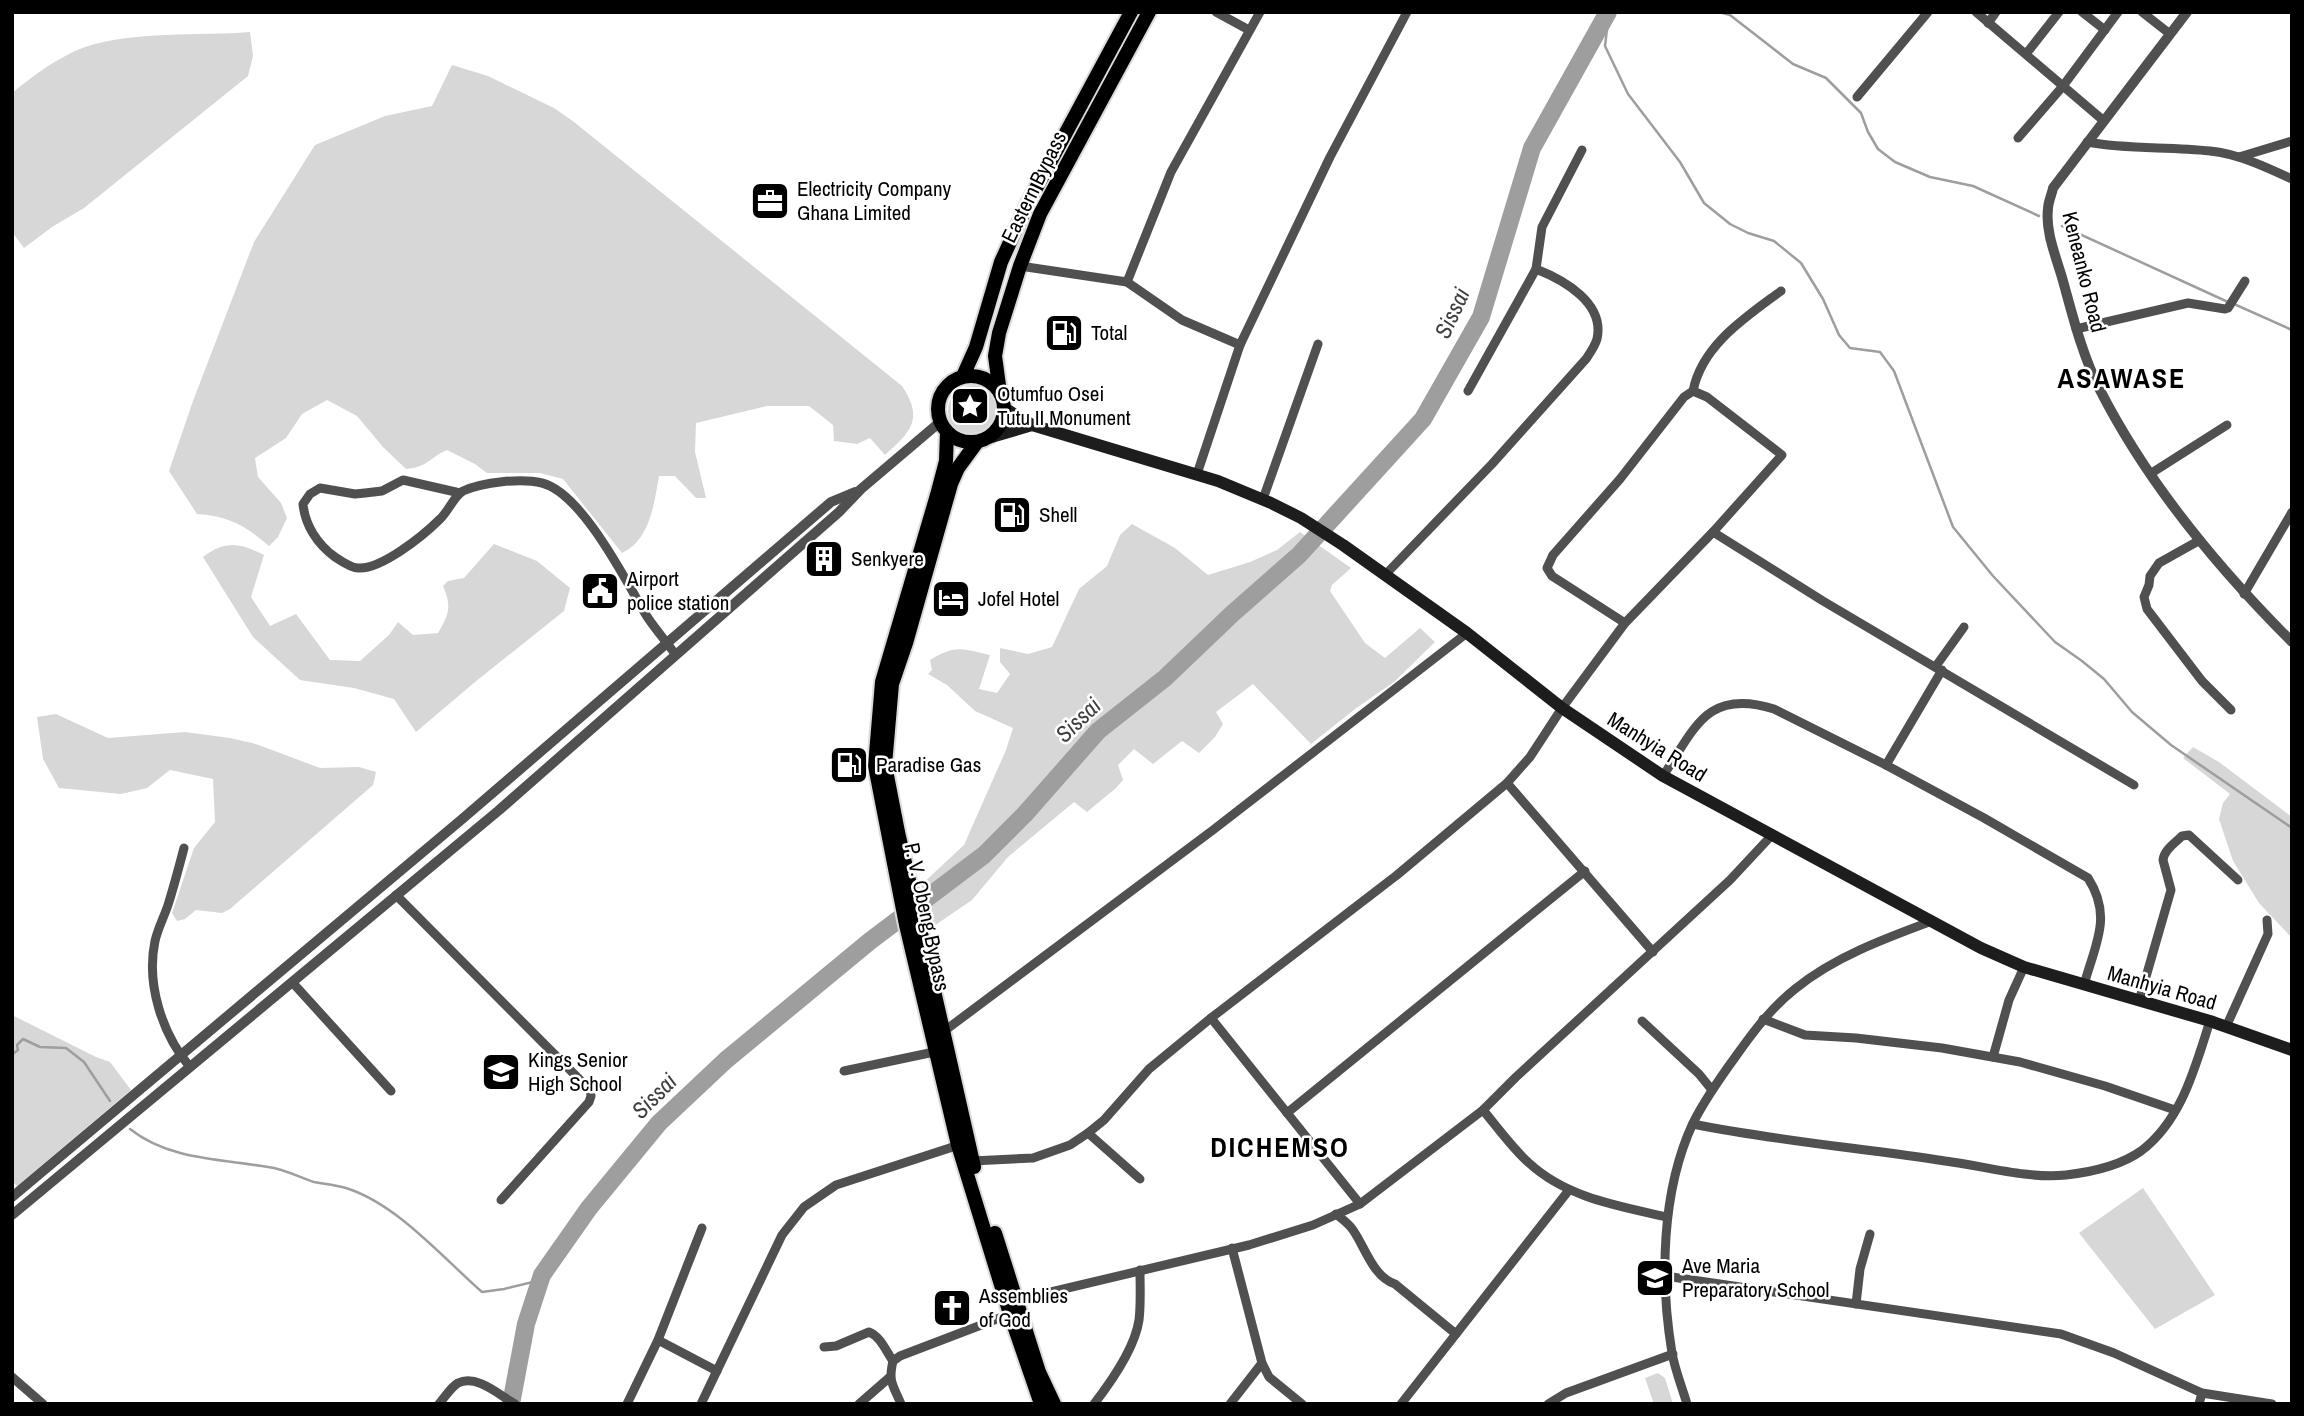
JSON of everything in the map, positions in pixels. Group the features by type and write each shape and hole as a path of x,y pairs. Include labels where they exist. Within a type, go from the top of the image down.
{"highway":[{"name":"Eastern Bypass","path":"963,376 976,347 1002,262 1027,205 1131,12"},
{"name":"Eastern Bypass","path":"1000,393 995,356 999,333 1040,214 1149,12"},
{"path":"963,376 978,376 991,382 1000,393 1004,408 1002,420 997,430 982,440 958,440 943,427 937,413 939,398 946,386 963,376"},
{"name":"P. V. Obeng Bypass","path":"909,904 875,766 882,682 946,461 943,427"},
{"name":"P. V. Obeng Bypass","path":"982,440 958,468 951,484 892,684 886,765 934,1052 963,1144 1010,1314 1041,1404"},
{"name":"P. V. Obeng Bypass","path":"912,921 943,1032 963,1144 972,1161 1039,1372 1054,1404"}],"main road":[{"name":"Manhyia Road","path":"1004,408 1032,425 1197,474 1263,499 1301,519 1343,545 1467,634 1562,708 1663,776 1981,948 2024,967 2210,1021 2292,1050"},
{"path":"982,440 1032,425"}],"street":[{"path":"1216,12 1250,30"},
{"path":"1127,282 1171,172 1260,12"},
{"path":"1197,474 1240,345 1330,157 1407,12"},
{"path":"1857,97 1928,12"},
{"path":"1976,12 2104,121"},
{"path":"1988,23 1996,12"},
{"path":"2026,54 2059,12"},
{"path":"2082,12 2105,30"},
{"path":"2018,138 2063,86 2118,12"},
{"path":"2142,12 2170,34"},
{"name":"Keneanko Road","path":"2187,12 2053,188 2048,209 2049,227 2076,329 2098,386 2137,456 2244,594 2292,642"},
{"path":"2239,157 2292,141"},
{"path":"2087,142 2110,147 2211,150 2239,157 2292,179"},
{"path":"1468,391 1536,269 1542,227 1582,150"},
{"path":"1020,266 1127,282 1182,320 1240,345"},
{"path":"1385,575 1500,454 1586,359 1597,341 1597,323 1592,308 1565,283 1536,269"},
{"path":"2076,329 2188,303 2225,309 2245,281"},
{"path":"1625,623 1552,576 1547,568 1553,555 1620,479 1684,397 1693,391 1696,376 1723,337 1781,291"},
{"path":"1263,499 1318,344"},
{"path":"972,1161 1033,1158 1070,1144 1088,1133 1104,1120 1149,1069 1210,1018 1397,875 1507,783 1530,757 1562,708 1625,623 1713,532 1782,455 1707,397 1693,391"},
{"path":"2150,474 2227,425"},
{"path":"12,1215 498,811 839,512 860,489 943,427"},
{"path":"460,493 446,513 422,534 383,562 357,569 327,551 314,535 305,517 303,503 320,488 355,494 382,491 403,480 460,493 502,482 542,483 551,487 581,512 648,619 675,654"},
{"path":"12,1197 420,854 831,502 860,489"},
{"path":"2244,594 2292,512"},
{"path":"1713,532 1823,601 2134,785"},
{"path":"2200,540 2159,563 2150,576 2144,597 2147,610 2202,681 2231,709"},
{"path":"1886,765 1964,627"},
{"path":"943,1032 1213,830 1467,634"},
{"path":"1663,776 1705,714 1717,707 1735,703 1756,703 1774,709 1886,765 2088,878 2098,894 2102,921 2084,985"},
{"path":"1507,783 1653,952"},
{"path":"1017,1300 1249,1245 1300,1229 1360,1204 1483,1111 1516,1077 1730,880 1772,835"},
{"path":"2139,1001 2171,890 2163,860 2167,850 2182,836 2189,835 2238,880"},
{"path":"184,848 155,940 153,957 158,1004 170,1038 190,1067"},
{"path":"1287,1113 1585,871"},
{"path":"396,895 590,1090 592,1096 589,1102 501,1200"},
{"path":"2226,1027 2268,934 2267,920"},
{"path":"1687,1404 1673,1354 1665,1276 1667,1217 1682,1153 1693,1124 1712,1090 1763,1019 1795,989 1820,971 1866,948 1932,921"},
{"path":"1993,1057 2008,1000 2024,967"},
{"path":"292,982 391,1091"},
{"path":"1210,1018 1360,1204"},
{"path":"1763,1019 1805,1035 1918,1045 2020,1062 2105,1086 2175,1110"},
{"path":"1642,1021 1699,1074 1712,1090"},
{"path":"1693,1124 1753,1136 2022,1173 2064,1175 2103,1168 2124,1161 2141,1151 2156,1137 2188,1088 2210,1021"},
{"path":"844,1071 934,1052"},
{"path":"1483,1111 1529,1164 1569,1190 1604,1203 1667,1217"},
{"path":"1088,1133 1140,1179"},
{"path":"701,1404 782,1236 804,1207 836,1185 963,1144"},
{"path":"1401,1404 1569,1190"},
{"path":"1336,1214 1352,1227 1380,1274 1455,1334"},
{"path":"627,1404 658,1340 702,1228"},
{"path":"1856,1304 1860,1269 1870,1234"},
{"path":"1232,1248 1262,1363 1269,1377 1302,1404"},
{"path":"1094,1404 1119,1368 1136,1330 1139,1321 1140,1270"},
{"path":"1665,1276 2061,1335 2113,1353 2202,1393 2272,1404"},
{"path":"892,1361 1010,1314"},
{"path":"824,1347 836,1346 869,1332 875,1334 892,1361 890,1377 893,1390 901,1404"},
{"path":"658,1340 717,1371"},
{"path":"1548,1404 1566,1393 1673,1354"},
{"path":"1230,1404 1262,1363"},
{"path":"12,1377 43,1404"},
{"path":"859,1404 890,1377"},
{"path":"439,1404 456,1384 466,1381 480,1382 515,1404"},
{"path":"2199,1404 2202,1393"}],"shaded area":[{"path":"250,32 253,56 248,76 84,208 24,248 12,232 12,93 65,56 104,42 145,36"},
{"path":"452,65 488,76 554,108 574,122 902,386 912,407 912,424 908,432 885,455 870,438 857,444 834,441 833,425 809,406 767,406 696,423 695,452 706,498 696,498 675,476 659,476 645,530 631,547 622,553 563,479 540,473 487,473 447,450 424,464 406,469 357,416 327,400 302,414 286,438 255,458 258,477 281,503 287,518 278,537 269,546 236,523 197,514 169,471 254,242 315,145 385,116 432,106"},
{"path":"974,385 984,387 992,393 998,401 998,421 992,429 984,435 974,437 964,435 956,429 950,421 948,411 950,401 956,393 964,387"},
{"path":"1132,524 1175,548 1208,575 1277,550 1300,532 1351,568 1332,585 1330,591 1365,643 1385,658 1420,628 1435,642 1394,682 1311,744 1253,684 1216,712 1223,724 1215,737 1199,753 1182,741 1153,764 1134,749 1118,765 1123,780 1116,788 1087,812 1074,802 1008,857 972,900 934,926 921,885 964,845 1013,728 975,711 947,685 928,674 932,670 930,660 959,649 990,655 979,689 997,693 1010,674 1000,662 1000,648 1028,654 1052,647 1079,589 1107,566 1120,535"},
{"path":"494,544 537,561 570,588 564,611 416,732 394,699 354,688 300,680 253,637 203,557 219,548 233,545 264,555 251,597 270,626 296,614 330,660 360,661 389,635 398,622 413,635 438,633 448,610 443,586 448,581 464,578"},
{"path":"56,714 108,738 185,732 256,744 320,768 359,767 376,772 373,785 230,909 222,913 196,910 185,919 177,921 172,913 194,848 215,822 213,779 170,770 147,788 121,794 59,788 43,759 37,717"},
{"path":"2193,747 2219,762 2292,817 2292,938 2259,903 2233,861 2219,819 2223,803 2230,794 2183,758"},
{"path":"12,1015 110,1062 131,1090 17,1186 12,1181"},
{"path":"2143,1188 2215,1295 2155,1329 2079,1233"},
{"path":"1658,1373 1665,1378 1673,1404 1654,1404 1645,1378"}],"waterway":[{"name":"Sissai","path":"511,1404 526,1324 542,1275 589,1208 659,1123 726,1060 870,941 984,855 1025,814 1098,731 1165,678 1299,555 1423,419 1481,317 1532,148 1608,12"},
{"path":"1609,12 1605,46 1628,94 1680,162 1704,203 1730,224 1774,241 1801,263 1823,299 1839,335 1850,348 1880,352 1894,371 1953,527 1993,576 2055,642 2104,679 2132,712 2171,745 2292,828"},
{"path":"1719,12 1730,15 1793,64 1826,78 1861,113 1878,149 1895,162 1930,177 1973,186 2039,216"},
{"path":"2062,226 2228,302"},
{"path":"2234,304 2292,330"},
{"path":"12,1051 14,1053 18,1050 17,1045 23,1039 40,1047 66,1048 84,1062 110,1101"},
{"path":"130,1129 145,1139 178,1153 274,1168 365,1196 401,1219 482,1292 541,1280"}],"place":[{"name":"Electricity Company Ghana Limited","path":"770,201"},
{"name":"Total","path":"1064,333"},
{"name":"Otumfuo Osei Tutu II Monument","path":"970,406"},
{"name":"Shell","path":"1012,515"},
{"name":"Senkyere","path":"824,559"},
{"name":"Airport police station","path":"600,591"},
{"name":"Jofel Hotel","path":"951,599"},
{"name":"Paradise Gas","path":"849,765"},
{"name":"Kings Senior High School","path":"501,1072"},
{"name":"Ave Maria Preparatory School","path":"1655,1278"},
{"name":"Assemblies of God","path":"952,1308"}],"district":[{"name":"ASAWASE","path":"2122,378"},
{"name":"DICHEMSO","path":"1280,1147"}]}
